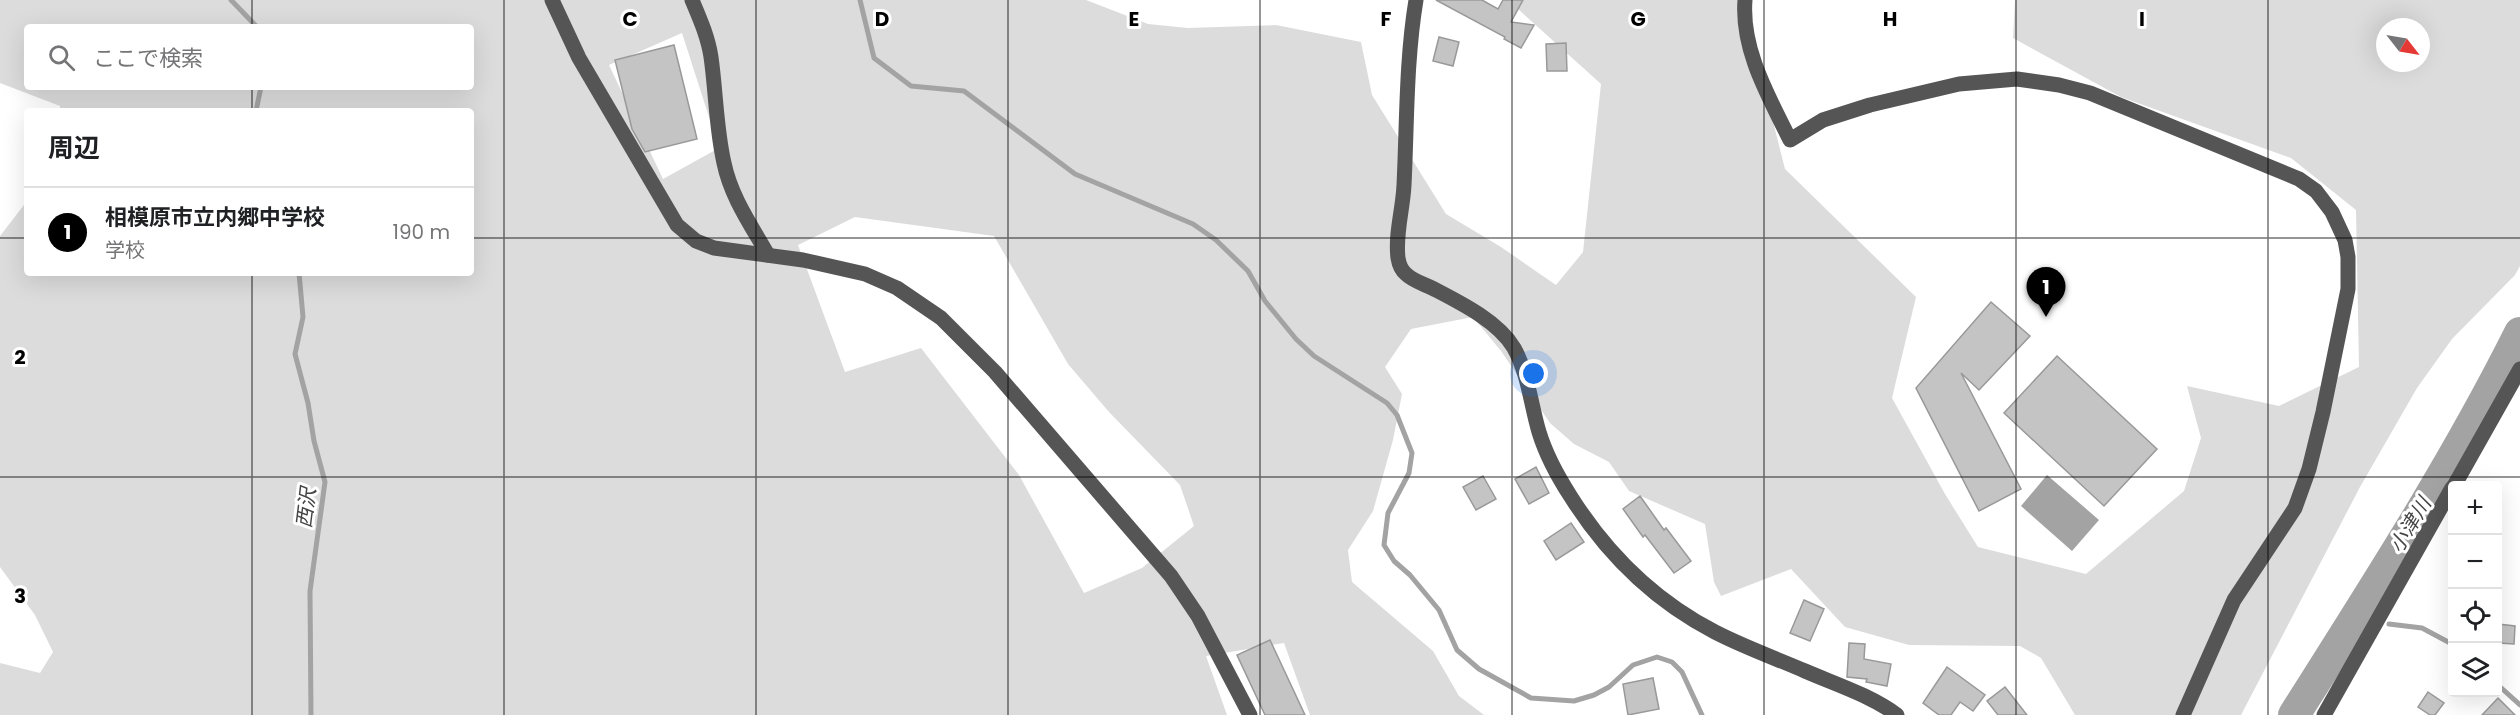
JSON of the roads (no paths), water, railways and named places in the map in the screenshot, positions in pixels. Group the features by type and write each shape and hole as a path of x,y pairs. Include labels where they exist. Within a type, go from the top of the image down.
{"street":[{"path":"552,0 579,58 677,225 696,241 714,248 848,269 882,280 920,303 959,335 994,372 1181,589 1214,644 1250,715"},
{"path":"692,0 710,50 716,110 727,174 740,207 768,255"},
{"path":"1416,0 1410,57 1403,195 1398,236 1398,258 1401,268 1408,277 1467,308 1505,337 1514,348 1539,432 1555,471 1572,499 1599,535 1647,587 1684,614 1715,632 1885,707 1897,715"},
{"path":"1745,0 1744,13 1749,46 1790,140 1823,120 1844,112 1959,84 2001,79 2043,82 2104,98 2290,175 2316,191 2332,212 2345,240 2348,257 2348,289 2309,469 2295,508 2234,600 2183,715"},
{"path":"2456,481 2520,369"},
{"path":"2324,715 2448,496"}],"waterway":[{"name":"西沢","path":"231,0 254,24"},
{"path":"860,0 874,58 911,86 964,91 1075,174 1193,224 1216,240 1248,271 1265,301 1296,339 1314,356 1387,403 1397,415 1412,453 1409,473 1388,513 1384,545 1394,561 1410,575 1439,610 1457,650 1479,669 1531,698 1574,701 1594,695 1609,687 1633,665 1657,657 1672,662 1682,672 1702,715"},
{"name":"西沢","path":"257,108 260,90"},
{"name":"西沢","path":"299,276 303,317 295,354 325,482 310,591 311,715"},
{"name":"小津川","path":"2294,715 2440,479 2520,333"},
{"name":"小津川","path":"2355,620 2362,621"},
{"path":"2389,624 2422,628 2450,643"},
{"path":"2502,689 2520,705"}],"place":[{"name":"相模原市立内郷中学校","path":"2046,317"}]}
